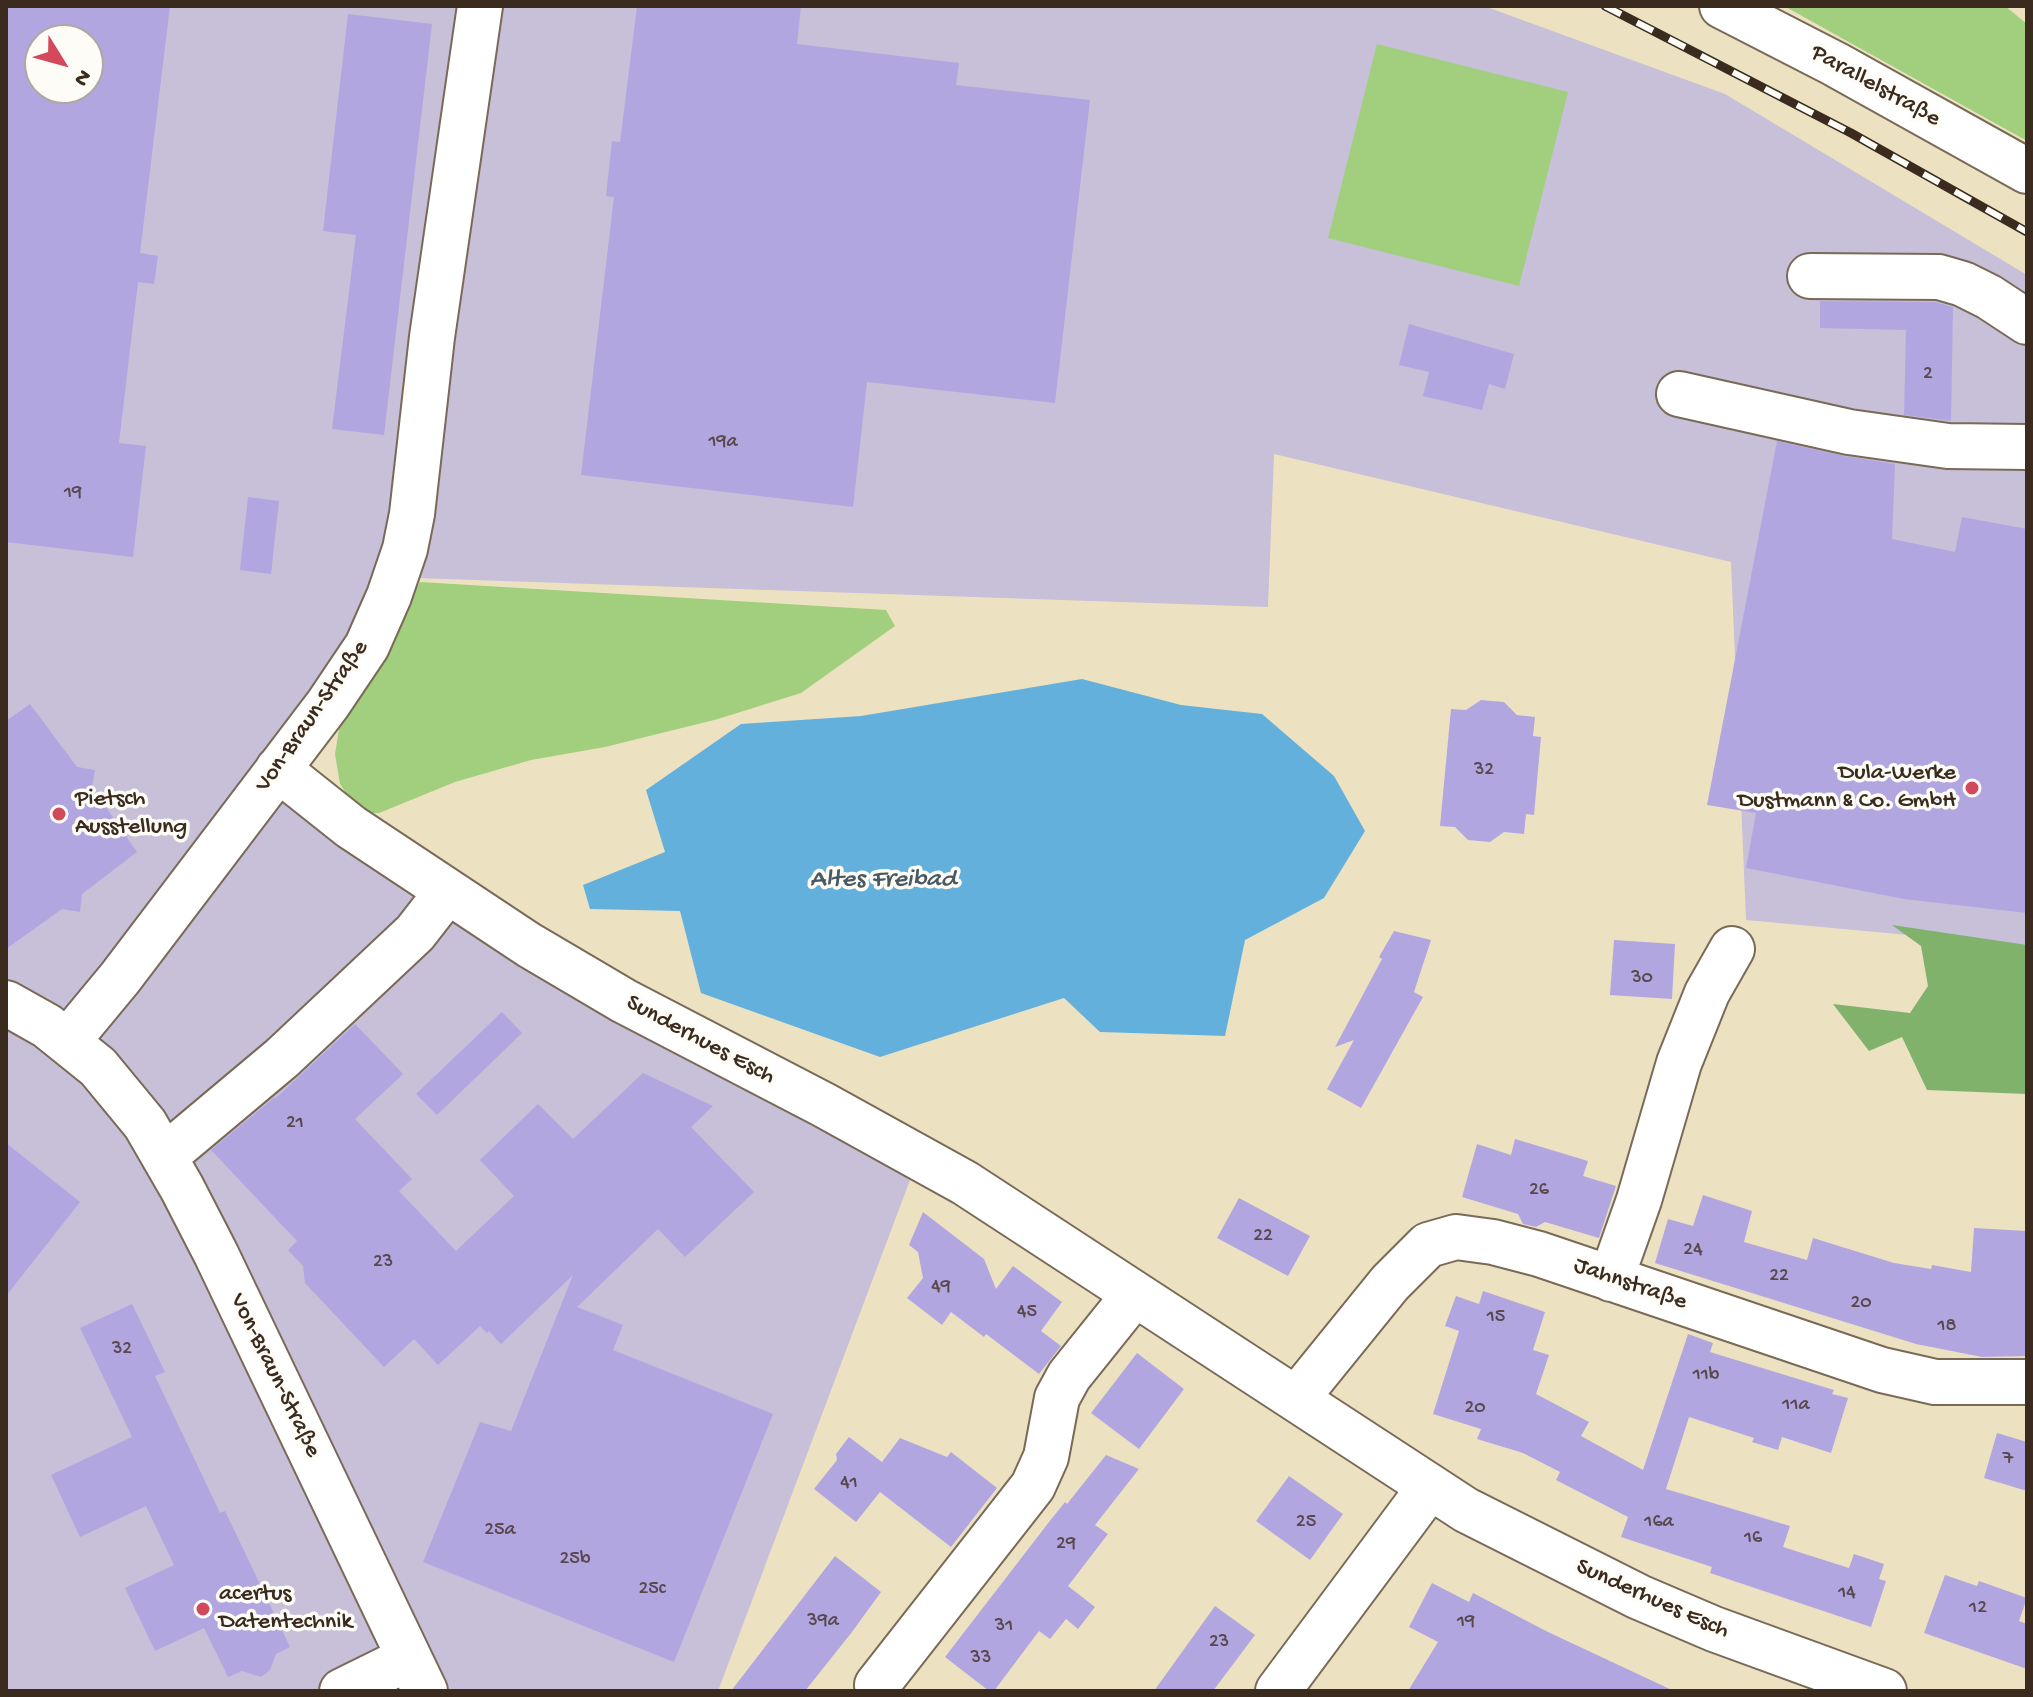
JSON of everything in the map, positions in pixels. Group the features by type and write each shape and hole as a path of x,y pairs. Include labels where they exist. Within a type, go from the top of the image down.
{"street":[{"name":"Von-Braun-Straße","path":"67,1042 120,978 328,704 367,646 389,596 405,549 412,514 432,337 480,6"},
{"name":"Parallelstraße","path":"1722,6 1835,64 2027,171"},
{"path":"1810,276 1939,277 1963,284 1989,297 2027,322"},
{"path":"1679,394 1849,432 1948,446 2027,447"},
{"name":"Sunderhues Esch","path":"278,769 351,827 529,945 624,1001 824,1105 965,1183 1466,1510 1639,1597 1714,1629 1884,1691"},
{"path":"164,1157 282,1058 415,933 447,892"},
{"path":"1611,1279 1639,1200 1679,1063 1707,993 1732,949"},
{"name":"Von-Braun-Straße","path":"6,1003 47,1026 98,1067 145,1124 216,1254 417,1674"},
{"name":"Jahnstraße","path":"1296,1399 1390,1283 1428,1245 1456,1237 1493,1242 1539,1254 1882,1370 1935,1382 2027,1382"},
{"path":"877,1685 1033,1486 1046,1457 1057,1398 1069,1376 1134,1295"},
{"path":"1278,1691 1429,1488"},
{"path":"342,1691 417,1674"}],"shaded area":[{"path":"6,6 1484,6 1725,94 2027,275 2027,946 1746,920 1731,562 1274,454 1268,607 415,578 277,793 910,1180 718,1691 6,1691"}],"green space":[{"path":"1784,6 2005,6 2027,24 2027,141"},
{"path":"1377,44 1568,92 1519,286 1328,238"},
{"path":"420,582 886,610 895,626 801,693 718,719 605,747 531,760 455,782 379,813 360,814 340,784 335,754 339,729"},
{"path":"1892,925 2027,945 2027,1094 1927,1090 1902,1037 1869,1051 1833,1004 1910,1013 1928,986 1921,946"}],"water":[{"name":"Altes Freibad","path":"1082,679 1181,705 1262,714 1334,776 1365,831 1324,898 1245,940 1225,1036 1100,1032 1064,998 880,1057 701,993 680,911 590,909 583,885 665,852 646,790 741,724 861,716"}],"building":[{"path":"6,6 170,6 140,253 158,256 154,284 138,282 119,443 146,446 133,557 6,542"},
{"path":"637,6 801,6 797,44 959,63 956,85 1090,100 1055,403 867,382 853,507 581,475 614,197 606,196 612,141 620,142"},
{"path":"348,14 432,24 384,435 332,429 356,235 323,231"},
{"path":"1820,301 1935,302 1953,307 1951,421 1904,415 1906,330 1820,328"},
{"path":"1409,324 1514,354 1505,389 1489,384 1482,410 1423,396 1429,372 1399,365"},
{"path":"1777,441 1895,464 1892,539 1955,552 1962,517 2027,529 2027,913 1904,899 1746,868 1756,813 1707,805"},
{"path":"248,497 279,501 271,574 240,570"},
{"path":"1481,700 1504,702 1517,715 1535,717 1533,736 1541,737 1534,815 1526,814 1524,834 1504,832 1490,842 1468,840 1455,827 1440,826 1451,709 1466,710"},
{"name":"Pietsch Ausstellung","path":"30,704 77,767 95,770 92,787 137,852 82,894 80,912 62,909 6,949 6,721"},
{"path":"1394,931 1431,940 1414,992 1423,997 1361,1108 1327,1089 1354,1040 1335,1047"},
{"path":"1614,940 1675,944 1672,999 1610,995"},
{"path":"502,1012 522,1033 437,1115 416,1094"},
{"path":"355,1024 403,1074 355,1119 412,1179 399,1191 456,1251 514,1196 480,1160 538,1104 573,1139 643,1073 713,1106 691,1127 754,1192 685,1257 658,1229 577,1307 623,1325 613,1350 773,1414 674,1662 423,1562 480,1422 511,1431 573,1275 501,1344 480,1326 438,1365 414,1339 384,1367 305,1283 303,1266 288,1250 297,1241 211,1150 276,1098"},
{"path":"1515,1139 1588,1161 1583,1176 1616,1186 1599,1238 1545,1222 1536,1227 1523,1224 1518,1214 1462,1197 1477,1144 1511,1155"},
{"path":"6,1143 80,1202 6,1296"},
{"path":"1703,1195 1752,1211 1744,1242 1807,1260 1813,1238 1894,1263 1931,1269 1932,1265 1971,1272 1974,1228 2027,1231 2027,1356 1982,1357 1916,1344 1655,1263 1668,1219 1693,1226"},
{"path":"1239,1198 1310,1236 1288,1276 1217,1238"},
{"path":"923,1212 984,1259 996,1289 1013,1266 1062,1302 1041,1331 1061,1346 1039,1374 951,1312 942,1325 907,1298 923,1278 918,1252 909,1245"},
{"path":"1483,1291 1545,1312 1533,1350 1549,1355 1536,1394 1589,1422 1581,1436 1643,1470 1688,1334 1713,1343 1710,1352 1834,1390 1832,1394 1848,1398 1831,1453 1782,1437 1778,1450 1752,1442 1754,1438 1689,1417 1666,1489 1790,1526 1783,1547 1849,1568 1854,1554 1884,1564 1879,1579 1886,1581 1871,1627 1710,1573 1712,1567 1621,1537 1628,1517 1556,1480 1560,1472 1523,1453 1477,1439 1481,1429 1433,1414 1459,1331 1445,1326 1456,1296 1479,1304"},
{"path":"132,1304 165,1372 155,1376 220,1513 225,1511 290,1647 276,1654 270,1670 261,1677 242,1671 228,1677 204,1628 155,1651 125,1588 174,1565 146,1506 80,1537 51,1475 132,1437 80,1328"},
{"path":"1137,1353 1184,1389 1139,1449 1091,1413"},
{"path":"1997,1433 2027,1442 2027,1491 1984,1478"},
{"path":"849,1437 882,1462 900,1438 947,1457 951,1452 997,1488 951,1547 880,1492 856,1522 814,1489 837,1460 836,1454"},
{"path":"1106,1455 1139,1469 1095,1525 1108,1534 1068,1586 1095,1607 1078,1629 1066,1619 1050,1639 1039,1631 994,1691 989,1691 945,1657 1049,1522"},
{"path":"1289,1476 1343,1514 1310,1560 1256,1521"},
{"path":"835,1556 881,1592 852,1632 805,1691 731,1691"},
{"path":"1945,1575 1977,1586 1979,1581 2027,1598 2019,1621 2027,1624 2027,1669 1924,1633"},
{"path":"1432,1583 1469,1602 1473,1593 1674,1691 1408,1691 1438,1642 1409,1627"},
{"path":"1215,1606 1255,1635 1213,1691 1154,1691"}],"railway":[{"path":"1605,6 1851,133 2027,232"}],"place":[{"name":"Dula-Werke Dustmann & Co. GmbH","path":"1972,788"},
{"name":"Pietsch Ausstellung","path":"59,814"},
{"name":"acertus Datentechnik","path":"203,1609"}]}
